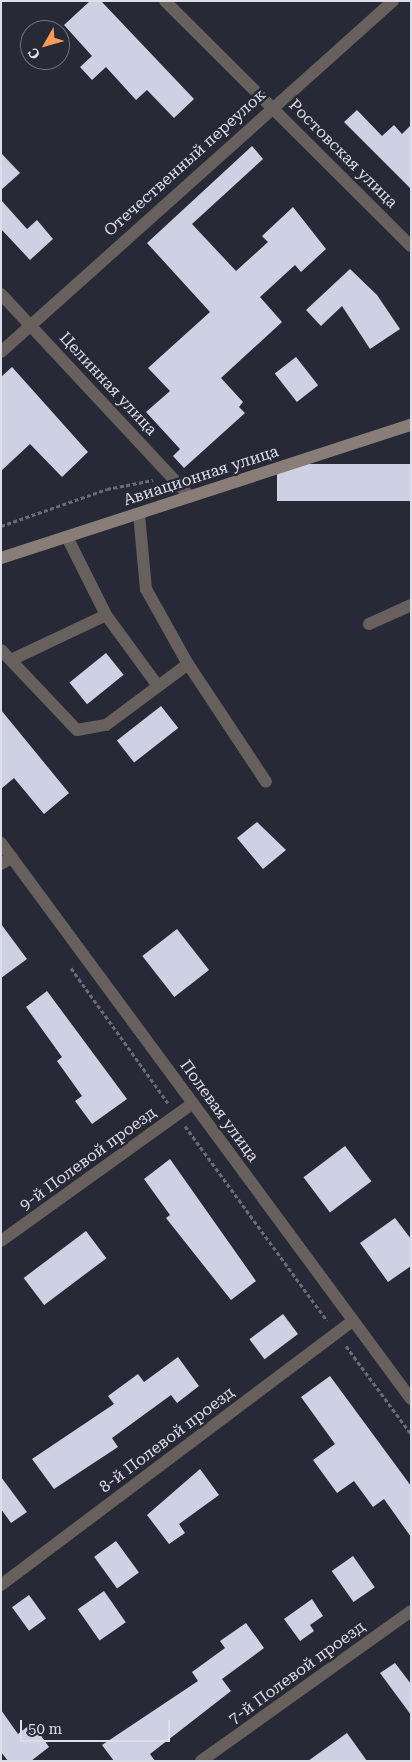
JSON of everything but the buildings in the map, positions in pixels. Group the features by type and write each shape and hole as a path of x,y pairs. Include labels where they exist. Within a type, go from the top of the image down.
{"main road":[{"name":"Авиационная улица","path":"1,558 411,425"}],"street":[{"name":"Ростовская улица","path":"165,1 411,246"},
{"name":"Отечественный переулок","path":"1,352 272,106 393,1"},
{"name":"Целинная улица","path":"1,294 190,497"},
{"path":"139,514 146,589 188,664 266,782"},
{"path":"67,537 106,615 158,686"},
{"path":"369,624 411,605"},
{"path":"11,660 106,615"},
{"path":"1,650 77,730 106,725 188,664"},
{"name":"Полевая улица","path":"1,843 6,861 193,1103 411,1399"},
{"name":"9-й Полевой проезд","path":"1,1241 193,1103"},
{"name":"8-й Полевой проезд","path":"1,1585 353,1321"},
{"name":"7-й Полевой проезд","path":"201,1761 411,1611"}],"path":[{"path":"1,526 107,489 171,476"},
{"path":"66,961 336,1334 411,1434"}]}
